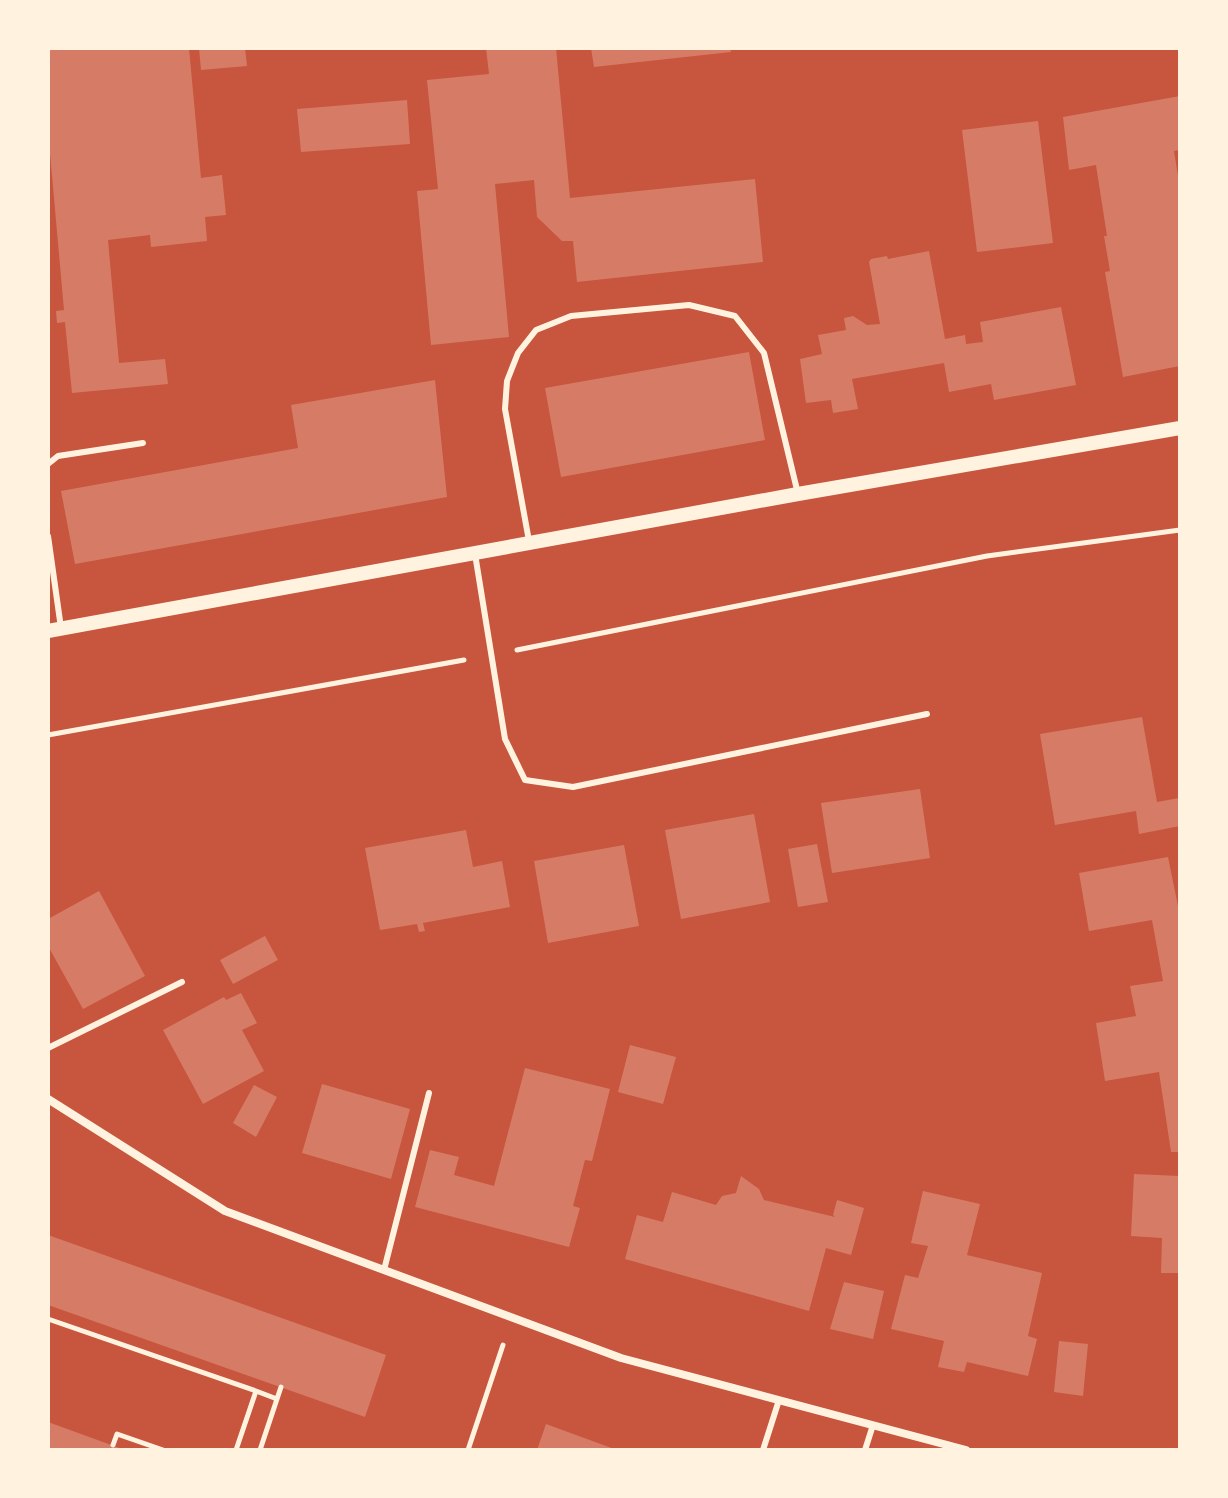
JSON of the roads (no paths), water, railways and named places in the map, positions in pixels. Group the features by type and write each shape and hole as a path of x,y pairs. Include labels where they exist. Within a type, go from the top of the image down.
{"street":[{"path":"55,630 798,494 1180,428"},
{"path":"48,1099 225,1211 621,1358 966,1450"}],"lane":[{"path":"530,544 505,409 507,381 518,353 536,330 571,316 689,305 735,316 764,353 798,494"},
{"path":"48,464 58,456 143,443"},
{"path":"48,536 55,630"},
{"path":"475,554 505,739 525,780 573,787 927,714"},
{"path":"48,1048 182,982"},
{"path":"384,1270 429,1093"},
{"path":"763,1450 779,1400"},
{"path":"865,1450 873,1425"}]}
